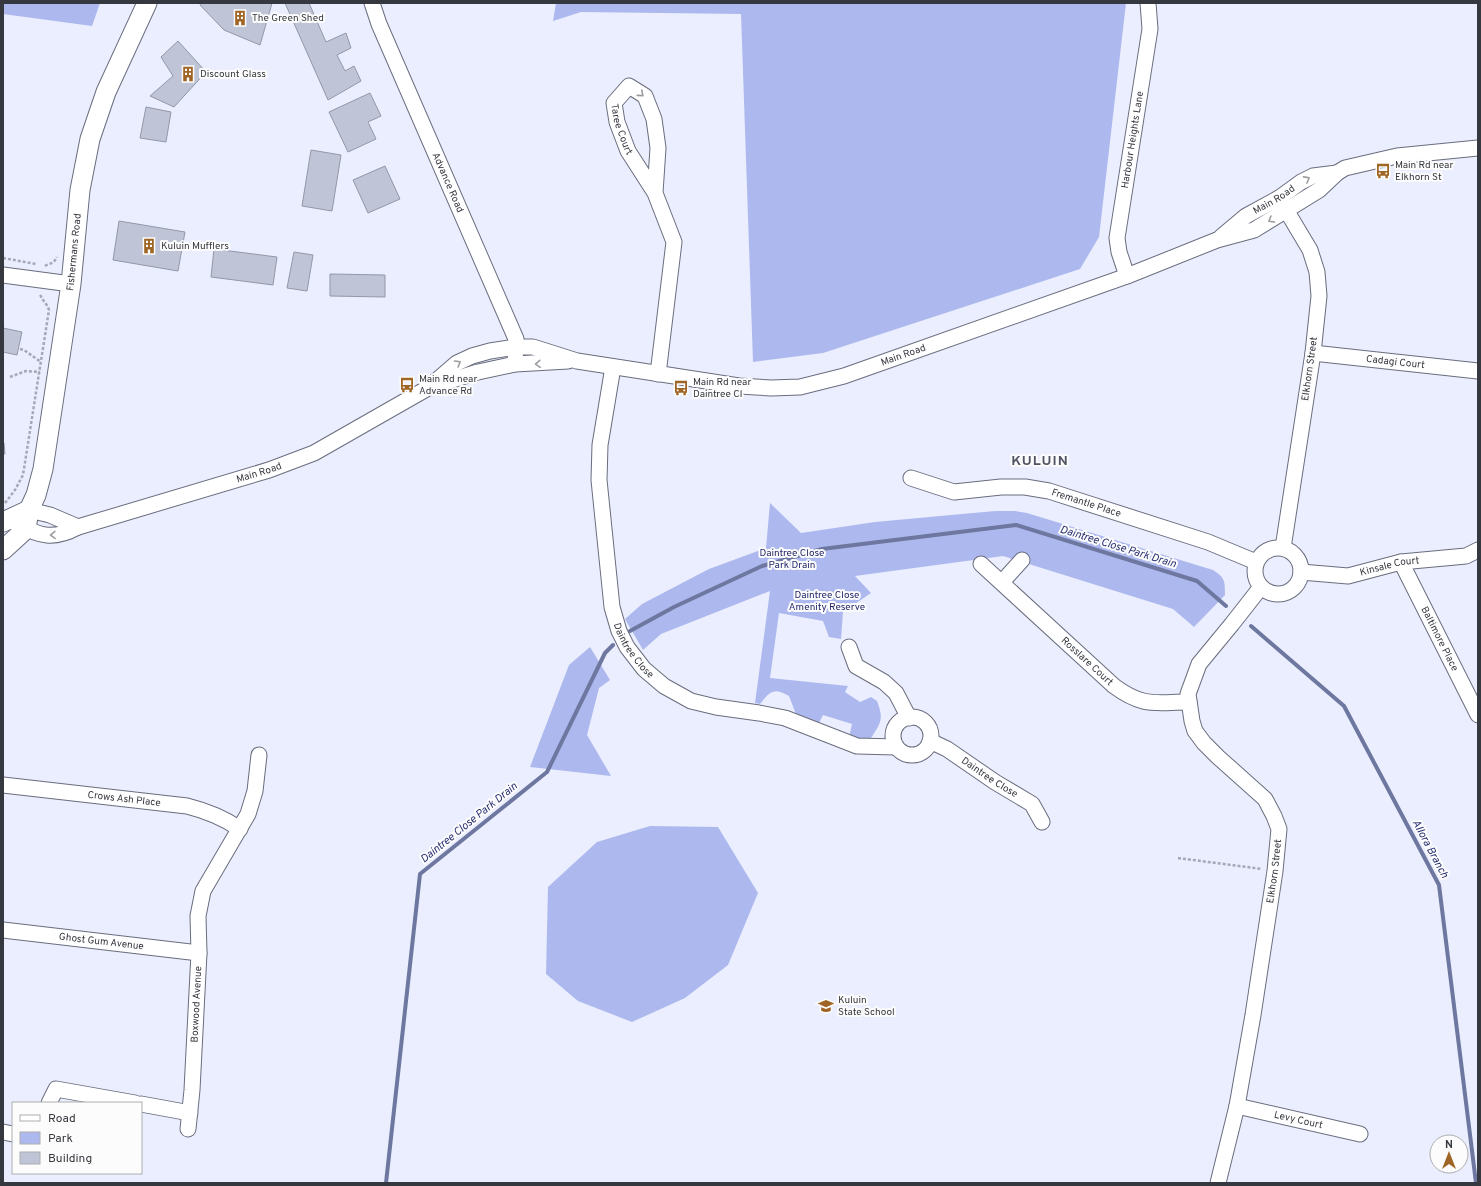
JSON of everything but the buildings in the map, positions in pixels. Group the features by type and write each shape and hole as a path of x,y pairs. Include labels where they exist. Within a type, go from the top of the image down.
{"main road":[{"name":"Fishermans Road","path":"29,510 36,495 43,469 71,284 80,190 90,140 106,92 147,3"},
{"name":"Main Road","path":"6,520 29,510"},
{"path":"3,550 26,529 29,510"}],"street":[{"name":"Advance Road","path":"372,3 378,24 516,339 515,364"},
{"name":"Harbour Heights Lane","path":"1127,276 1119,252 1117,238 1150,29 1148,3"},
{"name":"Taree Court","path":"655,193 658,148 654,119 645,96 630,86 614,103 617,122 628,151 655,193 674,242 658,374"},
{"name":"Main Road","path":"428,388 456,363 472,356 490,351 516,347 534,347 577,361 739,386 771,388 800,387 844,376 1127,276 1217,240 1246,216 1283,204 1313,176 1337,173 1345,168 1397,156 1478,148"},
{"name":"Elkhorn Street","path":"1283,204 1310,250 1317,272 1320,296 1314,353 1283,548"},
{"path":"3,275 71,284"},
{"name":"Cadagi Court","path":"1314,353 1478,371"},
{"name":"Main Road","path":"6,520 26,529 51,536 67,533 78,527 269,470 314,453 428,388 478,372 515,364 577,361"},
{"name":"Daintree Close","path":"614,367 600,445 599,480 612,606 627,647 644,669 664,686 691,701 716,707 785,718 857,746 896,747"},
{"name":"Fremantle Place","path":"911,478 954,492 1001,487 1025,487 1048,492 1208,542 1256,562"},
{"path":"29,510 50,515 78,527"},
{"path":"1277,547 1283,548 1292,552 1299,561 1301,572 1300,578 1294,588 1283,593 1271,593 1261,587 1258,583 1254,573 1256,562 1258,557 1266,550 1277,547"},
{"name":"Kinsale Court","path":"1301,572 1348,576 1401,562 1466,556 1478,550"},
{"path":"1002,582 1022,560"},
{"name":"Baltimore Place","path":"1401,562 1478,714"},
{"name":"Rosslare Court","path":"981,564 1114,686 1126,694 1141,701 1153,703 1189,702"},
{"name":"Elkhorn Street","path":"1218,1183 1237,1106 1275,871 1279,829 1265,799 1218,757 1204,743 1195,731 1188,694 1199,664 1261,587"},
{"path":"849,647 856,666 884,682 896,693 909,718"},
{"path":"909,718 915,718 926,724 931,735 930,741 924,751 912,755 906,754 896,747 894,742 895,729 898,724 909,718"},
{"name":"Daintree Close","path":"930,741 947,749 995,782 1032,804 1042,822"},
{"path":"240,829 253,802 259,755"},
{"name":"Crows Ash Place","path":"3,785 187,806 214,814 240,829"},
{"name":"Boxwood Avenue","path":"188,1129 199,953 198,916 203,891 240,829"},
{"name":"Ghost Gum Avenue","path":"3,930 199,953"},
{"path":"50,1102 56,1089 129,1102"},
{"path":"142,1104 190,1112"},
{"name":"Levy Court","path":"1237,1106 1360,1134"}],"path":[{"path":"3,258 37,264"},
{"path":"20,349 24,350 41,362"},
{"path":"10,377 26,371 40,372"},
{"path":"1178,858 1262,869"}],"green space":[{"path":"3,3 100,3 92,26 3,14"},
{"path":"556,3 1126,3 1099,237 1080,269 823,353 753,362 741,14 581,12 553,21"},
{"name":"Daintree Close Park Drain","path":"770,503 801,533 875,522 995,511 1015,511 1027,513 1213,570 1224,580 1225,595 1194,627 1173,609 1003,556 855,576 871,593 843,612 841,639 829,637 823,621 779,613 770,678 848,686 845,692 860,702 871,697 877,701 881,717 877,728 871,738 857,741 849,737 852,724 823,715 818,725 797,717 789,696 784,693 776,691 770,693 760,704 755,703 770,591 661,634 643,650 625,619 642,604 709,569 766,548"},
{"name":"Daintree Close Park Drain","path":"590,647 610,680 599,688 587,735 611,776 530,767 569,665"},
{"path":"650,826 718,827 758,893 728,965 685,998 632,1022 578,1001 546,974 548,887 597,842"}],"waterway":[{"name":"Daintree Close Park Drain","path":"630,631 674,607 762,566 822,549 1016,525 1197,581 1226,606"},
{"name":"Allora Branch","path":"1251,626 1344,706 1439,885 1476,1183"},
{"name":"Daintree Close Park Drain","path":"386,1183 420,874 547,772 605,653 613,645"}],"place":[{"name":"The Green Shed","path":"240,18"},
{"name":"Discount Glass","path":"188,74"},
{"name":"Main Rd near Elkhorn St","path":"1383,171"},
{"name":"Kuluin Mufflers","path":"149,246"},
{"name":"Main Rd near Advance Rd","path":"407,385"},
{"name":"Main Rd near Daintree Cl","path":"681,388"},
{"name":"Kuluin State School","path":"826,1006"}],"district":[{"name":"KULUIN","path":"1040,461"}],"park label":[{"name":"Daintree Close Amenity Reserve","path":"827,600"}]}
